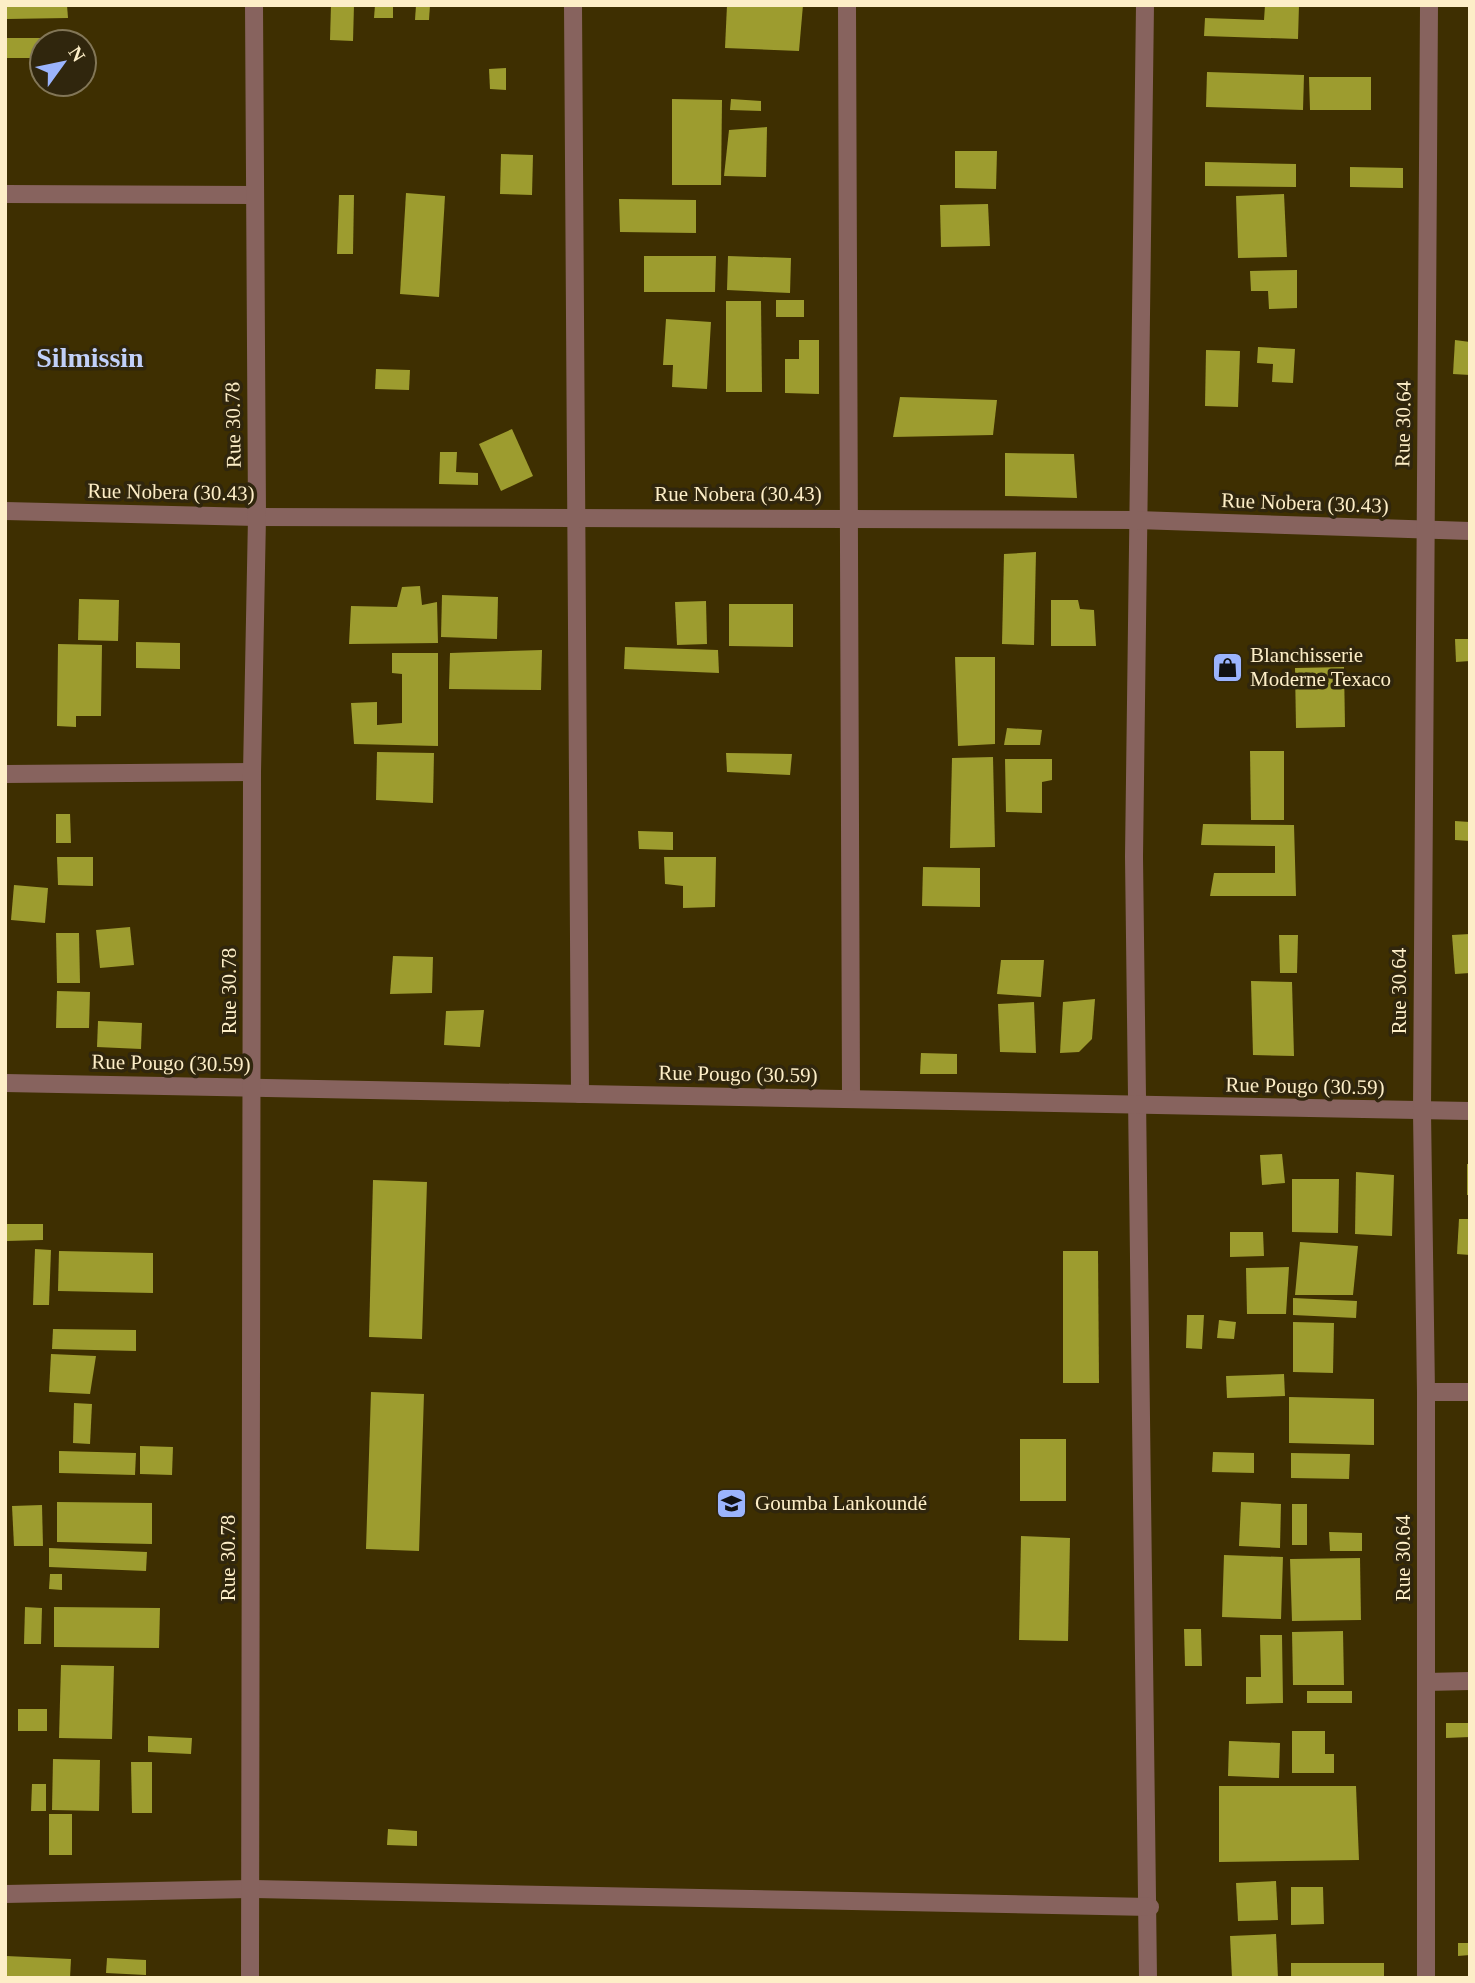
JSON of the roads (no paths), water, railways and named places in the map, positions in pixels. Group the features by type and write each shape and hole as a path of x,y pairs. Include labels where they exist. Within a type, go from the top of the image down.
{"street":[{"name":"Rue 30.78","path":"250,1978 252,772 257,517 254,5"},
{"path":"573,5 580,1094"},
{"path":"847,5 851,1098"},
{"path":"1145,5 1133,857 1149,1978"},
{"name":"Rue 30.64","path":"1426,1978 1426,1392 1422,1112 1424,530 1430,5"},
{"path":"5,194 254,195"},
{"name":"Rue Nobera (30.43)","path":"5,511 257,517 1137,520 1470,531"},
{"path":"5,774 252,772"},
{"name":"Rue Pougo (30.59)","path":"5,1083 1470,1111"},
{"path":"1426,1392 1470,1392"},
{"path":"1426,1682 1470,1681"},
{"path":"5,1894 250,1889 1150,1907"}],"place":[{"name":"Blanchisserie Moderne Texaco","path":"1227,667"},
{"name":"Goumba Lankoundé","path":"732,1503"}],"district":[{"name":"Silmissin","path":"90,357"}]}
